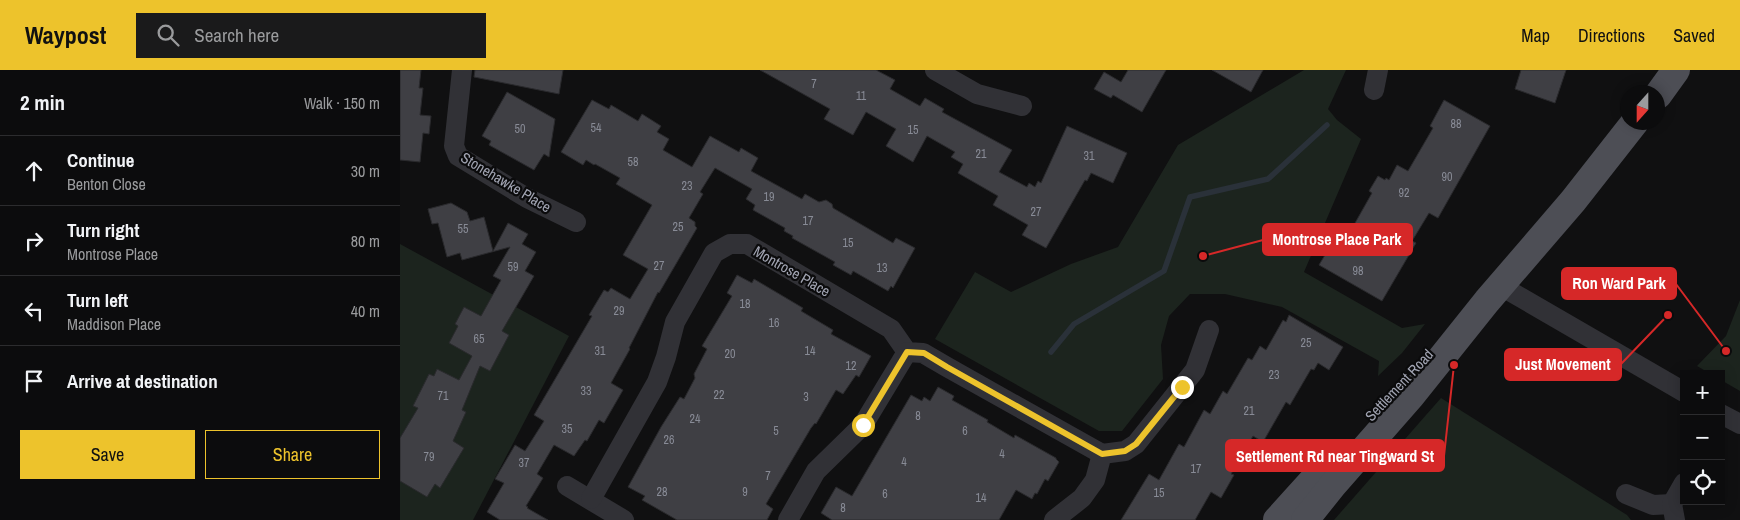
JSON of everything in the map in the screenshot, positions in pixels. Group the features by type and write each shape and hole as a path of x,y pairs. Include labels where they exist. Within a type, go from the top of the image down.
{"main road":[{"path":"1665,85 1676,70"},
{"name":"Settlement Road","path":"1305,520 1573,201 1629,130"},
{"name":"Settlement Road","path":"1278,520 1410,371 1435,346 1494,294"}],"street":[{"name":"Stonehawke Place","path":"462,70 454,146 458,156 527,198 576,222"},
{"path":"935,70 977,94 1022,106"},
{"path":"1374,90 1378,70"},
{"name":"Montrose Place","path":"591,499 657,382 675,322 684,304 714,254 730,244 747,244 891,329 907,352"},
{"path":"1494,294 1680,390"},
{"path":"788,520 816,471 863,425 907,352 929,355 1102,454 1125,451 1136,444 1195,370 1209,330"},
{"path":"1054,520 1082,498 1095,480 1102,454"},
{"path":"567,486 624,520"},
{"path":"1626,494 1673,512 1680,493"}],"shaded area":[{"path":"1304,70 1346,70 1328,109 1337,120 1361,139 1304,272 1402,328 1425,324 1402,353 1378,376 1379,361 1282,307 1225,294 1190,294 1169,316 1161,345 1163,379 1122,431 1099,431 935,339 975,272 1011,292 1071,264 1118,247 1178,145"},
{"path":"400,244 569,336 473,520 400,520"},
{"path":"1740,300 1740,391 1725,382 1725,370 1704,370 1697,366 1726,336"},
{"path":"1441,398 1627,515 1631,520 1334,520"}],"building":[{"path":"400,70 421,70 419,88 423,88 420,115 431,116 429,134 423,133 420,162 400,160"},
{"path":"475,70 563,70 559,94 474,77"},
{"path":"760,70 876,70 895,80 890,89 920,106 925,98 944,109 942,112 1012,150 999,172 1027,187 1029,183 1035,187 1038,181 1041,183 1067,126 1127,153 1113,183 1091,173 1087,181 1085,180 1046,248 1022,235 1028,225 993,205 998,196 958,173 963,164 951,157 955,152 927,136 913,162 886,146 896,129 866,112 853,135 824,119 830,109"},
{"path":"1128,70 1166,70 1142,112 1113,95 1111,98 1094,89 1104,72 1121,82"},
{"path":"1212,70 1263,70 1251,92"},
{"path":"1521,70 1566,70 1555,103 1515,89"},
{"path":"507,92 555,119 549,157 544,154 534,170 489,145 491,141 482,136"},
{"path":"592,100 609,109 611,105 638,121 642,114 661,126 657,132 669,139 663,150 692,167 710,136 739,152 741,148 758,158 751,171 802,199 805,194 819,202 826,200 832,204 833,208 893,243 896,238 915,248 893,288 891,286 888,291 853,271 851,275 833,265 835,262 792,238 793,236 784,231 785,228 753,210 755,205 746,199 752,189 715,168 700,192 703,194 689,218 695,222 697,228 658,292 611,383 623,390 604,423 599,420 587,441 585,440 574,456 554,445 537,474 543,478 526,506 548,520 500,520 487,512 504,483 495,479 515,445 525,451 544,421 534,415 592,316 589,315 604,290 608,292 611,288 630,299 648,269 623,255 652,205 616,184 620,178 586,160 583,165 561,152"},
{"path":"1444,100 1490,126 1438,218 1429,213 1412,241 1416,243 1382,301 1319,265 1328,250 1337,255 1372,193 1369,191 1378,176 1389,180 1397,165 1408,171 1433,128 1430,126"},
{"path":"451,203 467,212 470,221 484,217 493,251 508,223 528,234 522,244 536,252 525,271 534,276 502,331 509,335 490,371 480,366 462,410 466,412 453,441 464,448 440,488 435,484 427,497 400,481 400,438 418,408 413,406 429,374 434,376 437,369 459,380 472,356 449,343 458,326 455,324 464,307 481,316 501,280 493,276 510,247 462,260 460,253 447,257 438,223 432,224 428,209"},
{"path":"737,275 752,283 754,279 803,308 801,311 833,330 831,334 871,356 859,377 856,375 843,394 836,390 816,424 811,428 766,504 773,509 767,520 677,520 642,500 645,496 628,487 661,427 680,397 684,399 695,378 694,374 707,349 702,346 732,296 727,293"},
{"path":"1289,315 1343,347 1329,370 1318,363 1314,370 1311,369 1290,405 1286,402 1263,442 1253,436 1231,474 1234,475 1221,498 1211,492 1195,520 1121,520 1149,474 1159,480 1179,444 1184,447 1204,410 1210,414 1223,391 1227,394 1248,358 1252,360 1260,346 1266,350 1283,320 1286,322"},
{"path":"938,387 954,396 952,400 988,420 987,422 1014,438 1015,435 1056,458 1059,462 1048,481 1045,479 1037,494 1035,493 1032,499 1016,490 999,520 832,520 821,513 836,487 852,496 911,395 922,401 924,397 930,401"}],"waterway":[{"path":"1051,352 1074,324 1164,271 1190,197 1268,179 1327,125"}],"place":[{"name":"Montrose Place Park","path":"1203,256"},
{"name":"Just Movement","path":"1668,315"},
{"name":"Ron Ward Park","path":"1726,351"},
{"name":"Settlement Rd near Tingward St","path":"1454,365"}],"route":[{"path":"863,425 907,352 929,355 1102,454 1125,451 1136,444 1182,387"}]}
